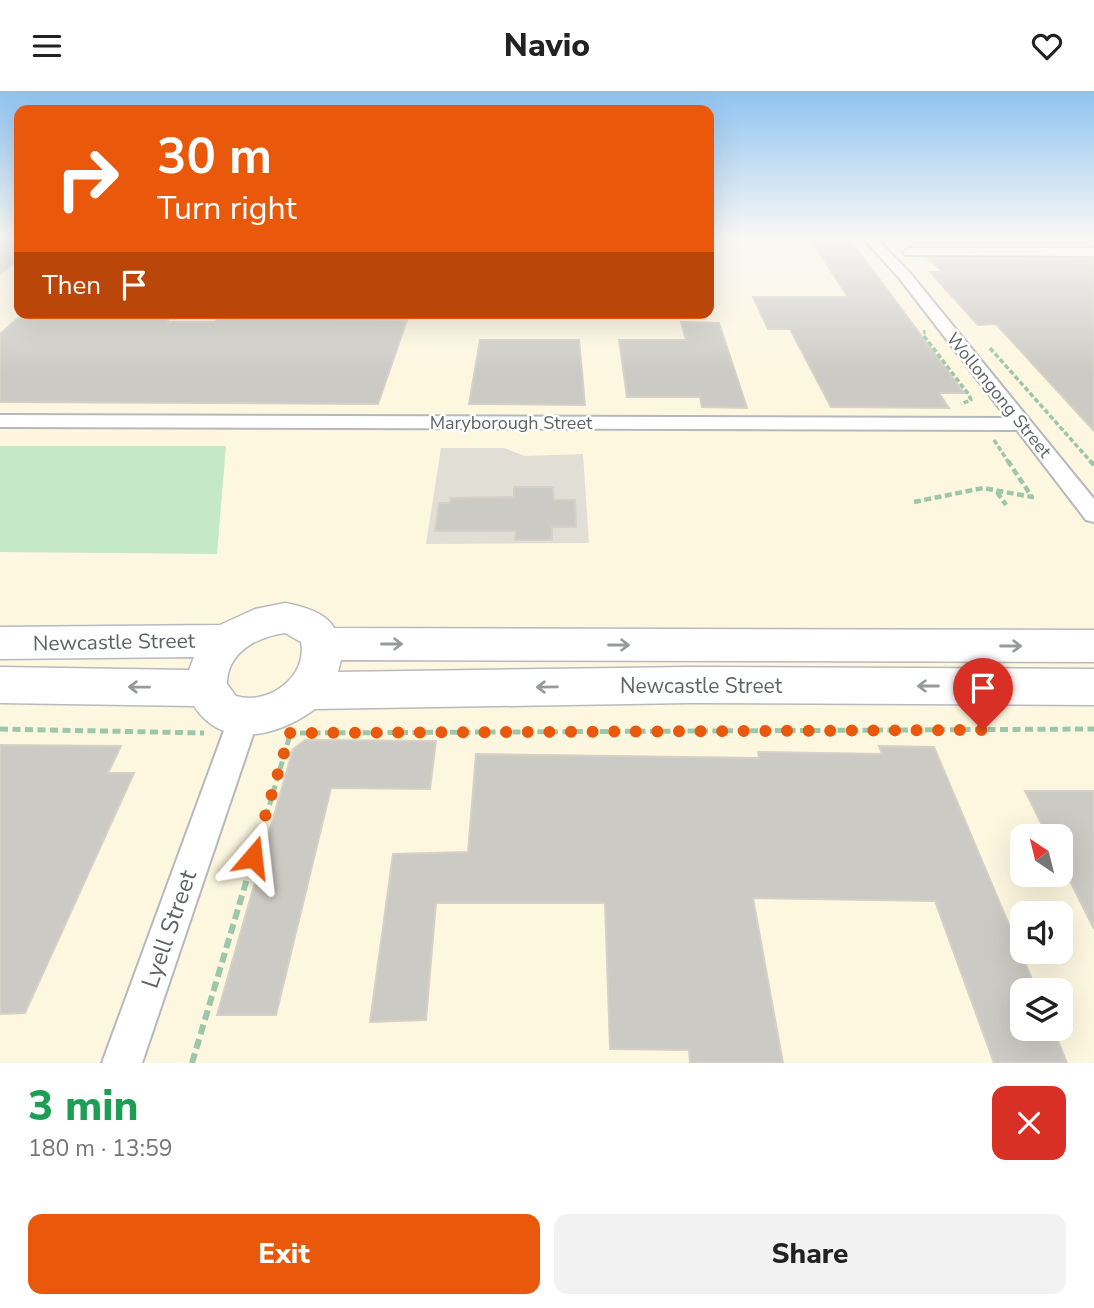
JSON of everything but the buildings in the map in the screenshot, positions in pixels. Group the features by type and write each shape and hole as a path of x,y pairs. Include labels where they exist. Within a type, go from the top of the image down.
{"main road":[{"path":"285,618 310,626 324,644 323,667 308,691 278,711 241,725 232,715 215,705 207,688 211,663 228,641 255,624 285,618"},
{"name":"Newcastle Street","path":"0,643 228,641"},
{"name":"Newcastle Street","path":"324,644 1094,646"},
{"name":"Newcastle Street","path":"0,685 207,688"},
{"name":"Newcastle Street","path":"308,691 689,685 1094,687"}],"street":[{"name":"Wollongong Street","path":"922,282 1022,424 1094,513"},
{"name":"Maryborough Street","path":"0,421 1022,424"},
{"name":"Lyell Street","path":"122,1063 241,725"}],"path":[{"path":"925,324 923,335 970,395 971,400 954,405"},
{"path":"986,344 1094,465"},
{"path":"914,502 983,488 1029,498 1033,495 992,437"},
{"path":"996,491 1006,505"},
{"path":"0,729 241,725 290,733 1094,729"},
{"path":"192,1063 290,733"}],"shaded area":[{"path":"0,282 14,282 14,319 714,319 714,282 1094,282 1094,1063 0,1063"},
{"path":"441,448 504,448 525,456 583,454 589,543 426,544"}],"green space":[{"path":"0,446 226,446 217,554 0,552"}],"route":[{"path":"253,857 290,733 983,730"}]}
